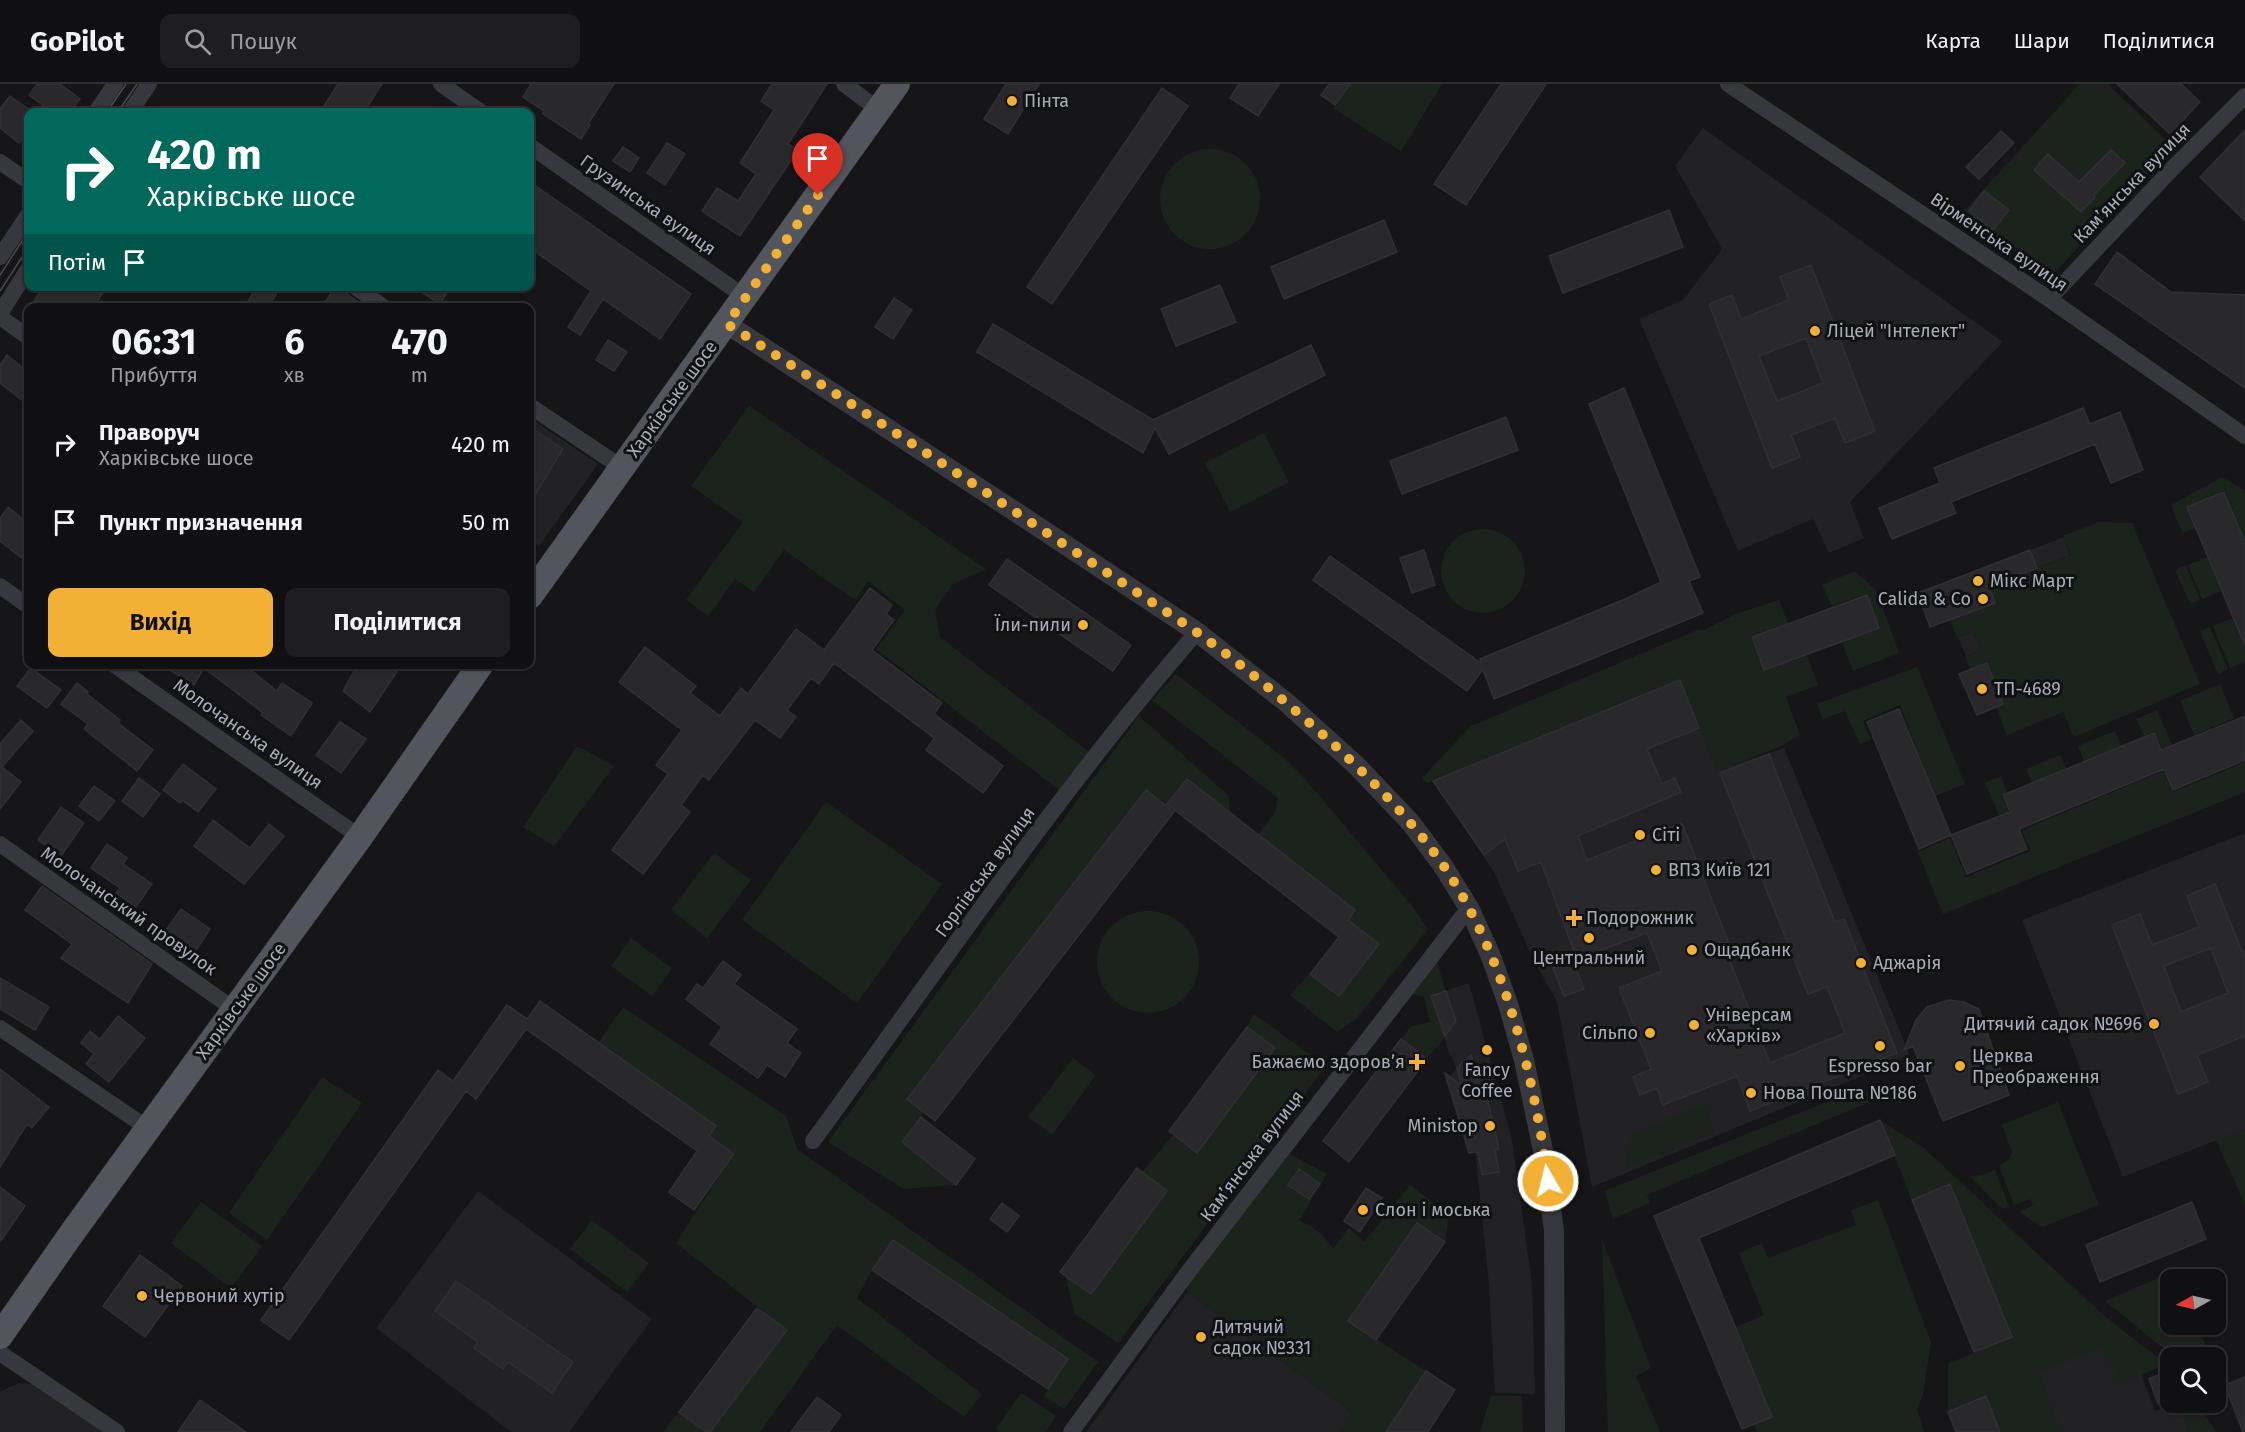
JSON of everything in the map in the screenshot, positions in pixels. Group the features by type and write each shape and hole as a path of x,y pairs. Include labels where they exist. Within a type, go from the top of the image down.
{"main road":[{"name":"Харківське шосе","path":"534,590 897,84"},
{"name":"Харківське шосе","path":"0,1336 72,1233 360,837 478,669"}],"street":[{"path":"100,108 115,84"},
{"path":"133,108 149,84"},
{"path":"441,84 475,108"},
{"path":"844,84 879,111"},
{"name":"Вірменська вулиця","path":"1728,84 2049,299 2245,436"},
{"name":"Камʼянська вулиця","path":"2049,299 2172,169 2245,96"},
{"name":"Грузинська вулиця","path":"534,149 745,297"},
{"path":"0,162 24,178"},
{"path":"0,257 24,221"},
{"path":"24,276 0,315 24,334"},
{"path":"361,291 378,303"},
{"path":"727,324 1197,632 1287,703 1357,766 1411,824 1443,866 1468,908 1490,954 1508,1004 1524,1060 1545,1160 1554,1231 1555,1432"},
{"path":"534,409 621,467"},
{"path":"0,586 24,603"},
{"name":"Горлівська вулиця","path":"813,1141 1002,881 1139,699 1197,632"},
{"name":"Молочанська вулиця","path":"120,669 360,837"},
{"name":"Молочанський провулок","path":"0,844 235,1010"},
{"name":"Камʼянська вулиця","path":"1071,1432 1186,1275 1468,908"},
{"path":"0,1028 149,1129"},
{"path":"0,1353 117,1432"}],"shaded area":[{"path":"1349,84 1442,84 1401,151 1334,109"},
{"path":"2080,84 2108,84 2174,148 2053,274 1964,211"},
{"name":"Ліцей \"Інтелект\"","path":"1703,128 2003,342 1850,502 1864,538 1829,553 1813,519 1738,551 1639,319 1683,300 1722,249 1675,166"},
{"path":"1210,149 1229,153 1246,163 1256,180 1260,199 1256,218 1246,235 1229,245 1210,249 1191,245 1174,235 1164,218 1160,199 1164,180 1174,163 1191,153"},
{"path":"749,406 986,569 953,584 935,610 940,637 1089,752 1059,790 876,649 905,610 868,581 855,600 784,550 754,592 735,579 708,616 686,600 743,522 691,486"},
{"path":"534,421 598,464 539,546 534,543"},
{"path":"1264,433 1289,482 1230,512 1205,463"},
{"path":"2222,477 2245,491 2245,540 2225,491 2187,506 2196,528 2182,533 2171,505"},
{"path":"2099,522 2132,523 2200,684 2074,737 2063,712 2007,735 1996,707 2003,704 1987,663 1971,670 1965,657 1981,650 1973,631 1957,637 1950,620 1995,603 1989,587 2071,555 2063,536"},
{"path":"1483,529 1499,532 1513,541 1522,555 1525,571 1522,587 1513,601 1499,610 1483,613 1467,610 1453,601 1444,587 1441,571 1444,555 1453,541 1467,532"},
{"path":"2064,537 2070,555 2037,568 2030,550"},
{"path":"2207,557 2221,591 2202,599 2188,565"},
{"path":"2186,565 2200,600 2190,604 2175,570"},
{"path":"1855,571 1876,590 1899,653 1853,671 1842,642 1879,628 1867,594 1832,606 1822,585"},
{"path":"1779,600 1788,623 1751,637 1764,670 1807,655 1818,685 1786,697 1800,735 1779,747 1716,772 1679,680 1427,783 1422,778 1471,726 1697,630 1704,630 1736,614"},
{"path":"2232,618 2245,649 2245,662 2230,668 2213,626"},
{"path":"2210,627 2228,669 2218,674 2200,632"},
{"path":"1973,631 1981,650 1966,656 1958,637"},
{"path":"1917,667 1965,784 1935,796 1900,705 1863,721 1871,740 1860,744 1845,711 1823,719 1817,704"},
{"path":"1176,674 1283,757 1306,780 1412,906 1428,929 1356,1019 1337,1032 1290,995 1310,974 1339,996 1379,944 1348,920 1355,910 1258,834 1275,813 1278,798 1152,700"},
{"path":"1680,680 1716,771 1784,748 1910,1056 1592,1187 1557,1002 1532,957 1494,872 1433,781"},
{"path":"2220,684 2234,718 2194,735 2180,701"},
{"path":"2157,710 2172,744 2162,748 2154,732 2144,736 2136,719"},
{"path":"1139,716 1229,796 1230,812 1187,779 1166,806 1145,790 907,1099 924,1113 902,1143 956,1185 904,1189 828,1142"},
{"path":"2115,731 2121,746 2084,761 2078,746"},
{"path":"577,746 614,766 554,846 523,827"},
{"path":"2060,755 2066,769 2032,783 2026,769"},
{"path":"2245,762 2245,792 1943,914 1918,852 1950,838 1966,877 2030,851 2022,830 2163,771 2173,792"},
{"path":"2001,776 2007,792 2001,795 2008,812 1999,815 1985,783"},
{"path":"826,802 942,884 857,1003 742,920"},
{"name":"Дитячий садок №696","path":"2245,833 2245,1129 2123,1177 2022,920"},
{"path":"714,853 751,880 707,938 671,910"},
{"path":"1148,911 1167,915 1184,926 1195,943 1199,962 1195,981 1184,998 1167,1009 1148,1013 1129,1009 1112,998 1101,981 1097,962 1101,943 1112,926 1129,915"},
{"path":"631,938 672,968 652,996 611,966"},
{"path":"1436,959 1446,991 1431,996 1445,1037 1427,1059 1401,1039 1411,1026 1430,1022 1424,997 1411,994"},
{"path":"1469,983 1512,1140 1532,1284 1535,1394 1495,1393 1489,1285 1473,1128 1445,1081 1457,1069 1449,1053 1431,996"},
{"path":"623,1007 786,1116 797,1149 1098,1362 1064,1409 1044,1396 1068,1359 872,1270 857,1298 982,1394 964,1417 837,1325 760,1432 710,1432 787,1330 676,1243 734,1154 709,1136 715,1126 599,1042"},
{"path":"1254,1014 1326,1066 1118,1343 1075,1314 1065,1275 1091,1294 1167,1191 1142,1172 1173,1135 1197,1152 1275,1049 1247,1027"},
{"path":"1073,1058 1096,1075 1052,1135 1028,1117"},
{"path":"322,1077 362,1103 267,1240 229,1213"},
{"path":"1861,1088 1874,1100 1647,1195 1650,1203 1613,1219 1605,1191"},
{"path":"2058,1102 2099,1205 2042,1227 2019,1212 2033,1205 2031,1199 2014,1205 1999,1166 2008,1160 2012,1152 2002,1125"},
{"path":"1705,1104 1715,1132 1624,1170 1632,1133"},
{"path":"1880,1120 1924,1148 2102,1314 2160,1359 2160,1367 2121,1385 2101,1348 2039,1372 2062,1432 2000,1432 1986,1397 1948,1412 1948,1364 2011,1337 1950,1185 1912,1200"},
{"path":"2245,1129 2245,1204 2216,1140"},
{"path":"1290,1154 1327,1174 1299,1220 1318,1232 1333,1249 1349,1228 1364,1242 1410,1185 1449,1215 1445,1242 1417,1223 1348,1321 1426,1371 1386,1432 1340,1432 1353,1413 1187,1292 1188,1283"},
{"path":"1995,1170 2009,1207 2002,1209 1970,1176 1982,1175"},
{"path":"478,1191 652,1319 569,1432 511,1432 376,1328"},
{"path":"1878,1200 1931,1342 1923,1394 1917,1409 1924,1432 1757,1432 1754,1425 1772,1417 1736,1327 1764,1315 1739,1253 1762,1243 1768,1258 1856,1225 1851,1210"},
{"path":"201,1202 262,1246 231,1288 171,1243"},
{"path":"592,1220 649,1263 627,1292 570,1249"},
{"path":"1602,1239 1651,1368 1636,1376 1660,1432 1608,1432"},
{"path":"2160,1277 2160,1335 2201,1335 2206,1347 2162,1347 2105,1301"},
{"name":"Дитячий садок №331","path":"1187,1292 1353,1413 1340,1432 1086,1432"},
{"path":"2101,1337 2137,1364 2155,1411 2160,1409 2160,1413 2182,1413 2190,1432 2061,1432 2034,1364"},
{"path":"18,1383 31,1384 103,1432 0,1432 0,1392"},
{"path":"1021,1393 1056,1416 1045,1432 1001,1432 996,1429"},
{"path":"1491,1396 1522,1396 1523,1432 1480,1432"},
{"path":"679,1412 706,1432 663,1432"},
{"path":"2182,1413 2203,1413 2217,1432 2190,1432"}],"building":[{"path":"37,84 60,84 80,99 73,108 47,108 29,95"},
{"path":"338,84 382,84 367,108 323,108"},
{"path":"531,84 614,84 581,139 543,114 544,111 523,97"},
{"path":"772,84 827,84 788,144 798,150 740,236 702,211 717,188 738,201 756,174 740,163 774,110 761,101"},
{"name":"Пінта","path":"1006,84 1039,84 1008,134 984,119"},
{"path":"1239,84 1279,84 1258,116 1230,98"},
{"path":"1329,84 1350,84 1335,105 1321,95"},
{"path":"1501,84 1546,84 1466,205 1434,184"},
{"path":"2117,84 2181,84 2200,102 2170,134"},
{"path":"1162,88 1188,106 1052,304 1027,287"},
{"path":"10,96 27,108 24,108 24,136 19,143 0,128 0,109"},
{"path":"2245,130 2245,221 2200,177"},
{"path":"2001,131 2014,143 1979,179 1966,167"},
{"path":"667,143 685,154 665,185 647,173"},
{"path":"623,147 639,158 630,172 613,161"},
{"path":"2111,150 2125,163 2081,212 2034,170 2048,154 2079,182"},
{"path":"534,185 691,294 660,339 603,299 580,335 568,327 591,291 534,251"},
{"path":"1984,191 2009,210 1993,230 1969,211"},
{"path":"1669,210 1683,247 1563,293 1549,256"},
{"path":"1384,220 1397,252 1284,299 1271,267"},
{"path":"2117,252 2171,292 2245,295 2245,388 2095,284"},
{"path":"1811,265 1875,431 1845,443 1835,418 1791,435 1800,457 1772,468 1709,304 1732,295 1741,319 1789,300 1780,277","holes":["1806,338 1823,383 1777,401 1759,356"]},
{"path":"1220,285 1236,322 1176,346 1161,309"},
{"path":"41,291 104,291 96,303 37,303 34,301"},
{"path":"254,291 278,291 271,303 247,303"},
{"path":"332,291 346,291 358,302 357,303 325,303"},
{"path":"420,291 448,291 438,303"},
{"path":"894,298 912,310 893,339 875,327"},
{"path":"993,324 1153,420 1311,345 1325,375 1169,454 1155,428 1143,453 977,352"},
{"path":"608,340 627,352 614,371 596,360"},
{"path":"7,355 24,369 24,402 0,383 0,365"},
{"path":"1624,388 1700,577 1689,581 1703,613 1494,699 1483,669 1467,691 1313,580 1330,556 1481,663 1480,659 1661,582 1589,404"},
{"path":"2083,408 2090,424 2120,412 2143,470 2111,483 2095,444 1951,502 1956,513 1892,539 1879,508 1940,483 1934,468"},
{"path":"1506,417 1518,450 1402,494 1390,461"},
{"path":"534,430 563,449 534,496"},
{"path":"2224,492 2245,542 2245,646 2187,507"},
{"path":"8,507 24,520 24,560 0,541 0,518"},
{"path":"1424,550 1435,585 1412,593 1400,558"},
{"path":"2030,550 2037,568 1989,587 1995,603 1930,627 1918,593"},
{"path":"1007,559 1131,645 1113,671 989,585"},
{"path":"870,588 892,605 886,614 894,620 872,650 942,703 934,714 1003,766 983,793 926,750 934,738 834,663 819,684 811,678 787,710 796,717 780,738 755,720 709,780 703,775 681,805 690,812 643,874 612,850 668,774 656,765 682,730 619,682 645,647 696,686 690,693 720,716 741,688 748,694 796,629 824,650"},
{"path":"1867,595 1879,628 1764,670 1752,637"},
{"name":"ТП-4689","path":"1987,663 2003,704 1977,715 1959,674"},
{"path":"32,669 61,690 47,708 17,686"},
{"path":"168,669 203,669 194,685"},
{"path":"205,669 249,669 277,691 282,683 312,703 291,736 261,715 263,713"},
{"path":"355,669 399,669 370,712 343,691"},
{"path":"1680,680 1699,728 1647,749 1662,784 1675,778 1681,792 1578,836 1587,860 1682,823 1729,944 1724,946 1770,1063 1845,1033 1827,987 1808,994 1720,773 1769,754 1835,922 1844,919 1897,1053 1750,1111 1737,1076 1663,1105 1657,1088 1640,1095 1633,1077 1651,1069 1619,988 1662,971 1647,933 1577,959 1541,862 1518,871 1505,839 1484,855 1433,781"},
{"path":"77,683 88,692 87,694 120,720 118,723 153,750 137,771 84,729 88,724 61,704"},
{"path":"1899,709 1951,835 1919,849 1867,722"},
{"path":"2245,716 2245,760 2173,790 2164,769 2019,829 2027,849 1967,874 1951,835 2010,812 2003,795 2154,733 2161,750"},
{"path":"21,720 33,731 2,767 21,782 0,809 0,744"},
{"path":"340,722 366,739 341,773 316,755"},
{"path":"183,764 216,789 198,812 182,800 180,803 163,790"},
{"path":"139,778 160,794 143,817 122,801"},
{"path":"1187,779 1355,910 1348,920 1379,944 1339,996 1310,974 1339,937 1167,804"},
{"path":"94,786 115,801 99,821 79,806"},
{"path":"1146,790 1174,812 935,1121 907,1099"},
{"path":"61,807 84,823 61,856 38,840"},
{"path":"213,820 250,848 269,824 284,836 244,884 194,846"},
{"path":"107,844 127,858 123,864 152,884 136,907 116,893 120,888 91,868"},
{"path":"2215,884 2245,959 2245,1036 2197,1055 2208,1082 2178,1094 2112,925 2140,914 2152,945 2199,927 2187,896","holes":["2211,948 2228,993 2181,1012 2164,966"]},
{"path":"42,886 152,964 128,1003 61,958 72,944 25,910"},
{"path":"181,909 210,929 193,955 163,934"},
{"path":"1573,960 1584,989 1564,996 1553,968"},
{"path":"723,961 741,975 734,984 797,1029 787,1043 801,1053 785,1077 767,1065 758,1078 710,1044 722,1027 686,999 697,984 703,988"},
{"path":"0,978 49,1007 35,1030 0,1009"},
{"path":"1446,991 1456,1021 1445,1036 1431,996"},
{"name":"Церква Преображення","path":"1949,1000 1964,1002 1979,1009 2009,1095 1943,1121 1913,1046 1904,1050 1916,1020 1927,1007"},
{"path":"540,1001 716,1126 709,1136 734,1154 694,1210 669,1192 697,1151 526,1029 476,1099 466,1091 289,1340 261,1320 438,1070 453,1081 507,1005 527,1019"},
{"path":"118,1016 145,1038 109,1082 86,1064 94,1054 81,1043 90,1031 100,1039"},
{"path":"1247,1027 1275,1048 1197,1153 1169,1131"},
{"path":"1401,1039 1427,1059 1349,1162 1323,1141"},
{"path":"1471,1055 1478,1081 1484,1084 1499,1149 1495,1150 1499,1172 1482,1175 1478,1152 1469,1153 1445,1073 1462,1086 1457,1068"},
{"path":"0,1069 49,1107 32,1128 27,1124 0,1167"},
{"path":"921,1117 975,1159 956,1185 902,1142"},
{"path":"1880,1120 1895,1155 1699,1238 1772,1417 1742,1429 1654,1216"},
{"path":"1137,1168 1167,1191 1091,1294 1060,1272"},
{"path":"1299,1169 1320,1184 1309,1199 1288,1185"},
{"path":"1950,1184 2012,1337 1974,1352 1912,1200"},
{"path":"0,1187 25,1206 0,1242"},
{"name":"Слон і моська","path":"1366,1188 1382,1198 1360,1232 1344,1221"},
{"path":"2192,1202 2206,1239 2100,1282 2086,1245"},
{"path":"1002,1203 1019,1216 1007,1232 990,1219"},
{"path":"1417,1223 1445,1242 1376,1340 1348,1321"},
{"path":"893,1240 1068,1359 1048,1389 872,1270"},
{"name":"Червоний хутір","path":"140,1255 182,1286 145,1337 103,1306"},
{"path":"456,1281 573,1362 552,1393 508,1362 503,1369 474,1348 478,1342 435,1311"},
{"path":"757,1308 787,1330 710,1432 706,1432 679,1412"},
{"path":"1426,1371 1455,1390 1428,1432 1386,1432"},
{"path":"2160,1374 2160,1403 2158,1404 2149,1379"},
{"path":"2245,1377 2245,1432 2243,1432 2226,1385"},
{"path":"1986,1396 2000,1432 1956,1432 1948,1412"},
{"path":"817,1397 841,1415 829,1432 791,1432"},
{"path":"200,1400 246,1432 178,1432"}],"tram line":[{"path":"110,108 126,84"},
{"path":"121,108 137,84"},
{"path":"0,275 24,238"},
{"path":"0,291 24,254"}],"place":[{"name":"Пінта","path":"1012,101"},
{"name":"Ліцей \"Інтелект\"","path":"1815,331"},
{"name":"Мікс Март","path":"1978,581"},
{"name":"Calida & Co","path":"1983,599"},
{"name":"Їли-пили","path":"1083,625"},
{"name":"ТП-4689","path":"1982,689"},
{"name":"Сіті","path":"1640,835"},
{"name":"ВПЗ Київ 121","path":"1656,870"},
{"name":"Подорожник","path":"1574,918"},
{"name":"Центральний","path":"1589,938"},
{"name":"Ощадбанк","path":"1692,950"},
{"name":"Аджарія","path":"1861,963"},
{"name":"Дитячий садок №696","path":"2154,1024"},
{"name":"Універсам «Харків»","path":"1694,1025"},
{"name":"Сільпо","path":"1650,1033"},
{"name":"Espresso bar","path":"1880,1046"},
{"name":"Fancy Coffee","path":"1487,1050"},
{"name":"Бажаємо здоровʼя","path":"1417,1062"},
{"name":"Церква Преображення","path":"1960,1066"},
{"name":"Нова Пошта №186","path":"1751,1093"},
{"name":"Ministop","path":"1490,1126"},
{"name":"Слон і моська","path":"1363,1210"},
{"name":"Червоний хутір","path":"142,1296"},
{"name":"Дитячий садок №331","path":"1201,1337"}],"route":[{"path":"818,195 727,324 1197,632 1287,703 1357,766 1411,824 1443,866 1476,923 1508,1004 1524,1060 1548,1181"}]}
